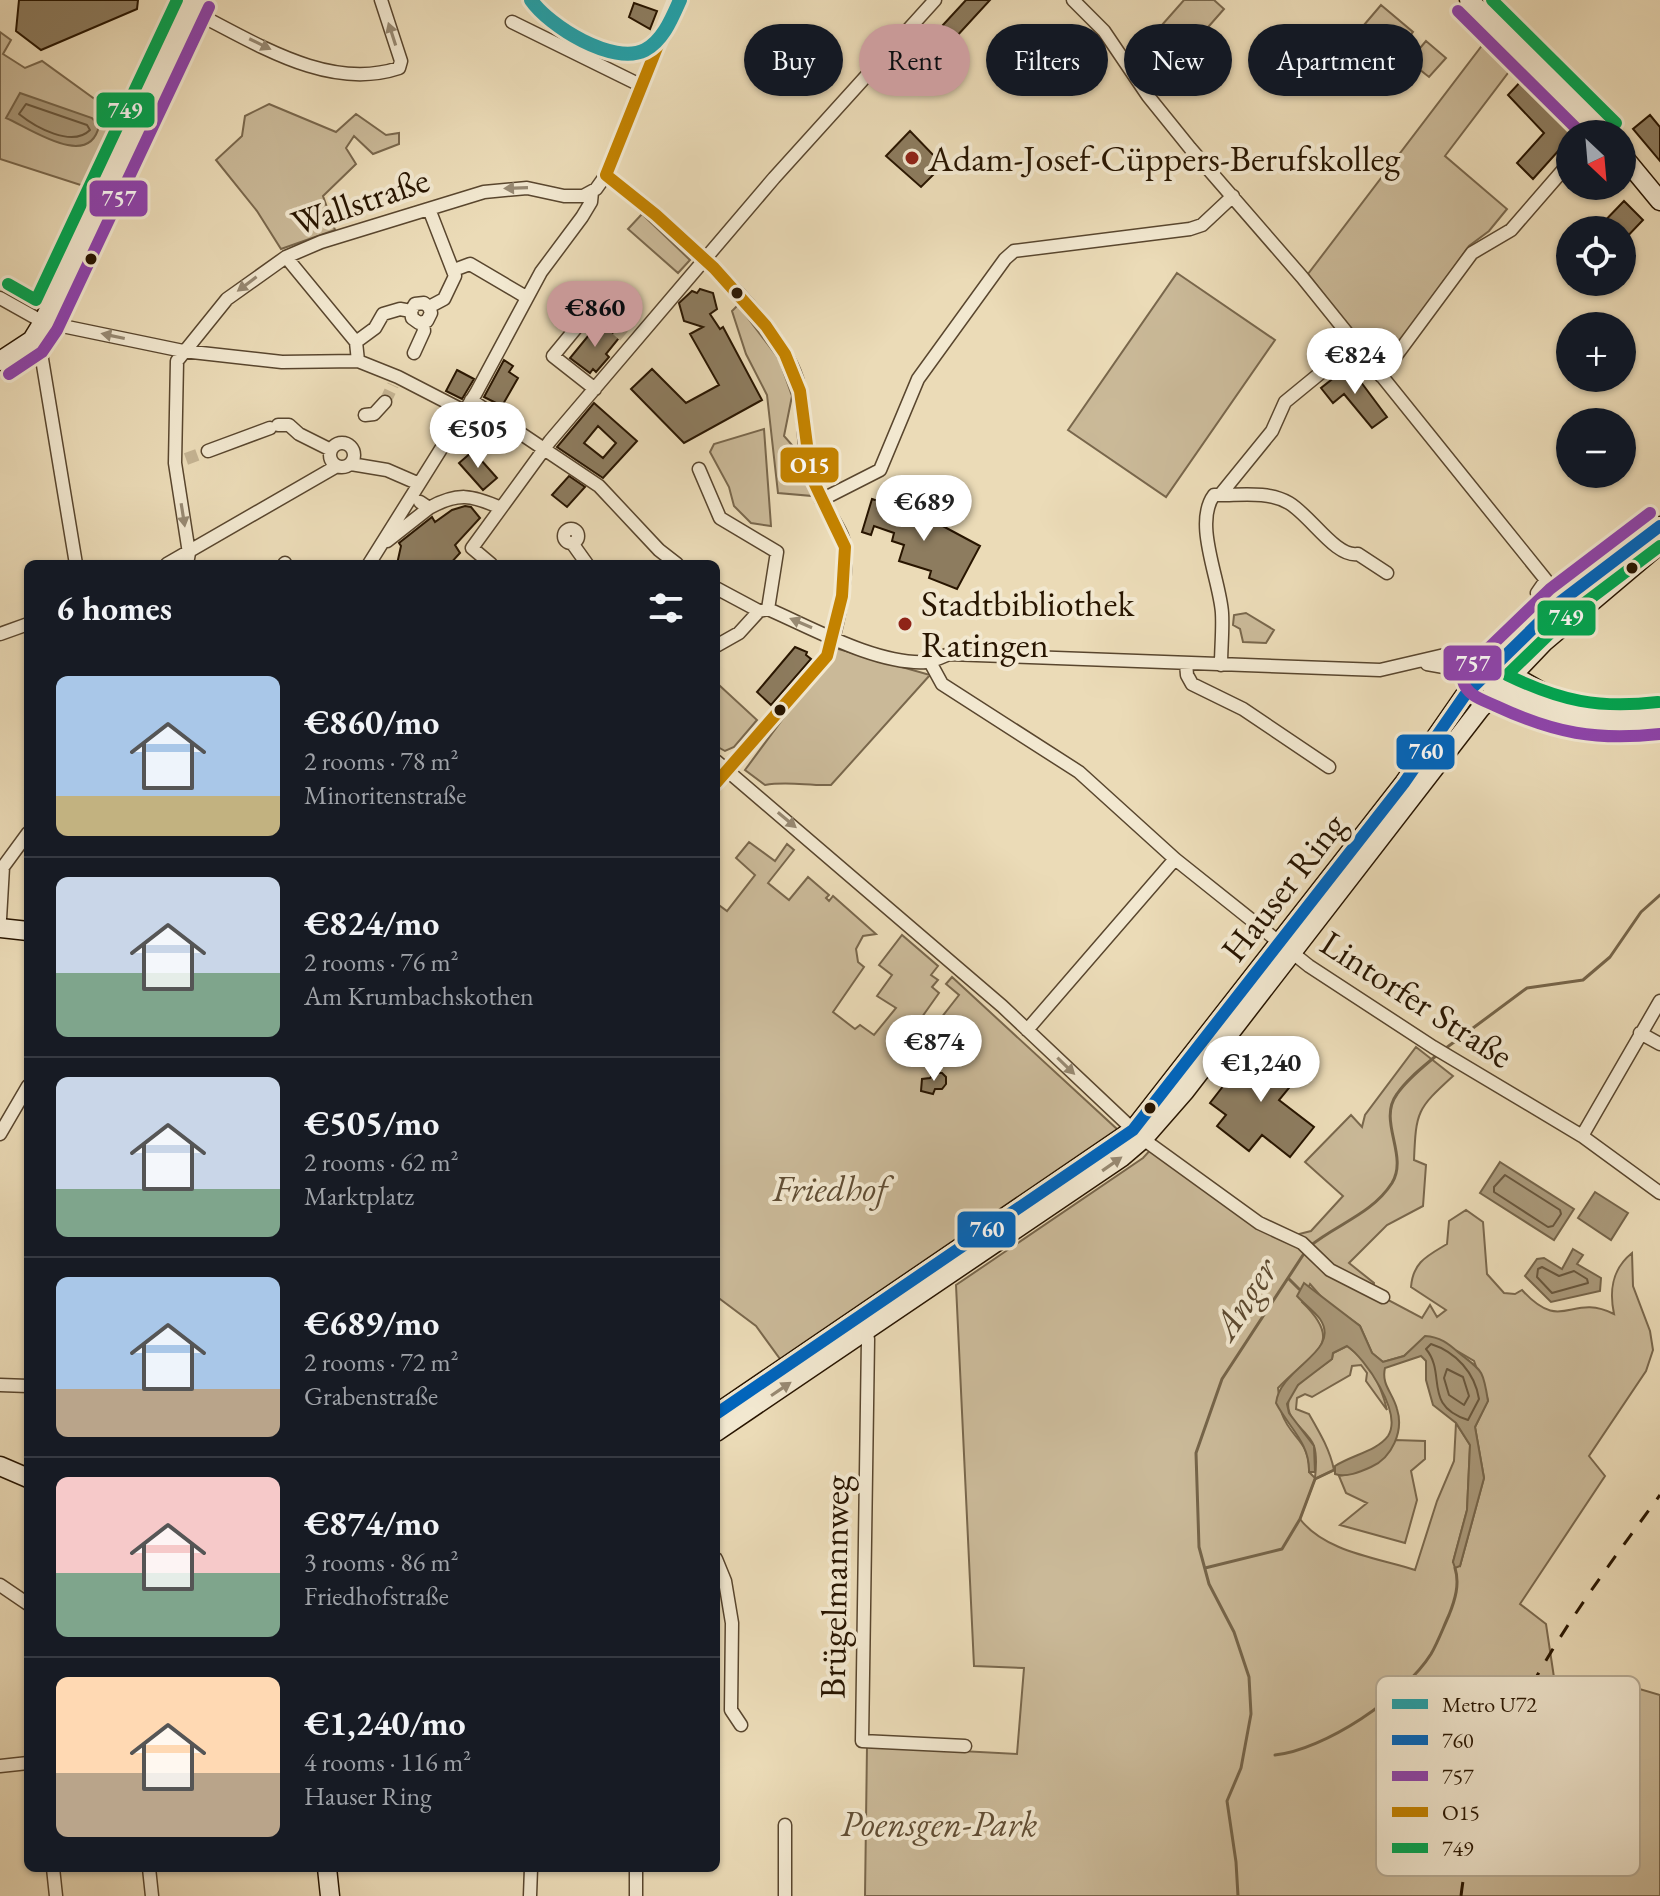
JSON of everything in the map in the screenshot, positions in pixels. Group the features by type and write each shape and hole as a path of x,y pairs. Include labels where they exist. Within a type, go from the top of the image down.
{"main road":[{"path":"1469,0 1588,120"},
{"path":"0,361 32,340 43,322 189,3"},
{"path":"1636,172 1660,201"},
{"path":"1624,563 1660,526"},
{"path":"1624,563 1660,544"},
{"name":"Hauser Ring","path":"1285,949 1480,709 1624,563"},
{"name":"Hauser Ring","path":"720,1412 862,1325 1122,1157 1138,1134 1185,1091 1479,680 1560,602 1624,563"},
{"path":"1544,642 1535,669 1539,678 1577,705"},
{"path":"1494,665 1505,683 1566,718 1593,724 1660,718"},
{"path":"1479,680 1505,683 1598,711 1617,722"},
{"path":"0,928 24,931"},
{"name":"Hauser Ring","path":"720,1429 862,1325"},
{"path":"0,1466 24,1476"},
{"path":"315,1872 318,1896"},
{"path":"327,1872 330,1896"}],"street":[{"path":"189,3 300,63 366,77 399,68 401,61 381,0"},
{"path":"372,558 417,497 526,297 558,247 582,217 591,202 592,192 606,175 676,0"},
{"path":"486,560 472,548 544,448 595,389 629,340 705,261 935,0"},
{"path":"1073,0 1104,31 1148,96 1357,343 1546,580 1537,593"},
{"path":"512,22 640,85"},
{"path":"606,175 741,296 789,363 800,393 810,476 844,543 835,637 827,656 720,778"},
{"path":"1381,376 1472,253 1511,230 1556,178"},
{"name":"Wallstraße","path":"188,558 174,401 177,361 227,299 286,257 321,242 429,209 507,188 527,188 574,197 592,192"},
{"path":"821,500 880,470 925,368 1014,251 1190,229 1202,225 1233,196"},
{"path":"429,209 455,276 444,299 429,307"},
{"path":"286,257 356,342 358,361"},
{"path":"454,270 470,264 526,297"},
{"path":"0,298 43,322 183,351 282,362 358,361 468,406 544,448 599,486 672,560"},
{"path":"356,342 375,328 383,314 400,309 411,311 421,303 429,307"},
{"path":"423,323 430,318 429,307"},
{"path":"411,311 412,318 423,323"},
{"path":"595,389 553,356 586,316 594,313 603,318"},
{"path":"43,322 41,353 75,560"},
{"path":"414,353 424,331 423,323"},
{"path":"1220,495 1272,431 1285,402 1357,343"},
{"path":"365,415 374,414 385,402"},
{"path":"208,451 274,427 289,425 299,434 331,450"},
{"path":"337,466 330,456 337,444 347,443 355,452 351,464"},
{"path":"188,558 337,466 351,464 387,470 417,497 475,496 501,508"},
{"path":"699,469 720,518 777,552 763,610 739,633 720,644"},
{"path":"1221,665 1222,614 1205,524 1207,505 1214,495 1268,495 1288,503 1327,535 1339,551 1346,555 1358,554 1387,573"},
{"path":"372,558 417,497"},
{"path":"572,543 584,560"},
{"path":"720,590 763,610 900,660 930,662 949,654 1380,670 1453,653 1484,658 1494,665"},
{"path":"0,634 24,625"},
{"name":"Lintorfer Straße","path":"930,662 942,684 1079,772 1175,859 1285,949 1433,1047 1582,1136 1660,1193"},
{"path":"1186,663 1192,684 1243,709 1329,767"},
{"path":"1411,664 1440,665 1479,680"},
{"path":"720,764 1027,1030 1138,1134 1259,1223 1302,1243 1330,1270 1383,1297"},
{"path":"0,919 1,866 24,838"},
{"path":"1027,1030 1175,859"},
{"path":"1582,1136 1660,1001"},
{"path":"1640,1033 1660,1044"},
{"path":"0,1134 24,1093"},
{"name":"Brügelmannweg","path":"862,1325 868,1339 862,1741 965,1746"},
{"path":"0,1385 24,1386"},
{"path":"720,1569 732,1623 731,1710 741,1725"},
{"path":"0,1585 24,1601"},
{"path":"0,1766 24,1763"},
{"path":"785,1825 785,1896"},
{"path":"53,1872 56,1896"},
{"path":"149,1872 152,1896"},
{"path":"530,1896 531,1872"},
{"path":"636,1872 636,1896"}],"green space":[{"path":"1184,0 1214,0 1224,9 1211,24 1163,24"},
{"path":"1381,5 1404,24 1365,24"},
{"path":"0,32 11,40 3,54 25,68 42,61 125,121 93,189 0,159"},
{"path":"1490,35 1517,61 1445,156 1507,209 1489,231 1469,246 1390,356 1376,361 1308,274"},
{"path":"1426,41 1446,58 1429,77 1423,72 1423,45"},
{"path":"269,104 336,132 356,114 386,135 399,133 399,144 373,154 354,136 346,148 356,164 323,196 335,230 281,249 257,211 216,160 242,136 245,116"},
{"path":"642,214 690,260 678,273 628,229"},
{"path":"1177,273 1275,340 1166,497 1068,430"},
{"path":"738,305 779,359 792,396 784,436 799,453 813,496 778,493 767,395 746,354 732,311"},
{"path":"764,429 771,526 751,523 734,506 729,487 710,452 714,444"},
{"path":"1246,613 1274,630 1266,643 1243,642 1240,629 1233,625 1234,615"},
{"path":"835,648 930,675 831,785 765,785 745,770"},
{"path":"720,686 757,720 734,747 725,751 720,748"},
{"name":"Friedhof","path":"749,842 775,861 787,844 794,850 768,883 789,900 808,877 829,895 826,898 829,901 833,896 876,934 863,936 856,949 858,962 864,967 833,1012 855,1029 860,1025 874,1035 896,1008 877,996 892,975 879,965 902,935 938,966 931,975 938,980 932,987 939,993 922,1017 934,1027 959,995 946,984 952,977 1118,1130 783,1363 756,1326 720,1299 720,906 727,911 755,875 736,858"},
{"name":"Poensgen-Park","path":"1416,1047 1453,1076 1425,1104 1418,1121 1414,1160 1426,1165 1423,1206 1387,1225 1349,1263 1374,1283 1373,1292 1422,1318 1430,1305 1437,1317 1446,1310 1411,1287 1412,1278 1427,1256 1447,1244 1449,1221 1466,1210 1483,1222 1487,1274 1504,1293 1515,1294 1522,1290 1547,1310 1558,1312 1587,1307 1614,1314 1612,1297 1616,1273 1632,1253 1633,1286 1650,1331 1653,1350 1646,1371 1589,1456 1605,1476 1520,1604 1546,1624 1554,1676 1376,1676 1376,1876 1640,1876 1640,1689 1660,1695 1660,1896 865,1896 867,1746 1017,1754 1024,1668 974,1666 956,1285 1143,1158 1154,1146 1259,1223 1310,1246 1299,1234 1311,1231 1343,1196 1305,1162 1351,1115 1362,1127 1365,1115","holes":["1310,1284 1324,1300 1360,1326 1372,1353 1383,1362 1404,1356 1421,1341 1457,1351 1474,1361 1488,1400 1475,1427 1484,1478 1460,1566 1453,1562 1467,1510 1470,1445 1456,1423 1454,1461 1437,1501 1415,1570 1338,1546 1323,1539 1300,1519 1315,1479 1334,1470 1309,1414 1296,1409 1297,1398 1305,1394 1312,1397 1350,1375 1352,1366 1361,1365 1367,1373 1366,1381 1387,1410 1377,1382 1361,1359 1347,1346 1333,1353 1332,1359 1298,1385 1288,1401 1294,1421 1314,1446 1315,1478 1309,1472 1303,1446 1282,1414 1278,1388 1319,1349 1323,1340 1322,1329 1302,1302"]},
{"path":"1395,1440 1425,1441 1425,1459 1411,1471 1417,1500 1405,1543 1340,1525 1367,1503 1346,1493 1339,1476 1356,1472 1380,1460"}],"water":[{"path":"20,93 92,118 99,126 93,139 83,145 71,146 6,118"},
{"path":"1500,1162 1574,1209 1554,1240 1480,1193"},
{"path":"1595,1192 1628,1213 1611,1240 1578,1218"},
{"path":"1573,1249 1583,1255 1577,1264 1601,1278 1600,1291 1551,1302 1525,1276 1537,1259 1544,1258 1562,1269"},
{"path":"1304,1283 1360,1326 1372,1353 1383,1362 1404,1356 1425,1336 1447,1343 1480,1372 1488,1401 1475,1427 1484,1478 1460,1566 1455,1568 1453,1562 1467,1510 1470,1445 1456,1423 1433,1405 1426,1380 1426,1361 1421,1356 1385,1368 1386,1384 1399,1417 1397,1435 1385,1457 1353,1474 1335,1474 1335,1466 1383,1441 1391,1426 1386,1401 1372,1374 1347,1346 1333,1353 1332,1359 1298,1385 1287,1404 1289,1413 1314,1446 1315,1472 1309,1472 1306,1452 1276,1403 1288,1379 1323,1341 1325,1331 1320,1319 1297,1296"}],"building":[{"path":"19,0 138,0 137,9 41,50 16,31"},
{"path":"966,0 990,0 968,24 944,24"},
{"path":"634,3 657,11 650,29 629,17"},
{"path":"1523,79 1559,116 1561,113 1568,120 1556,120 1556,153 1533,179 1517,163 1544,133 1508,95"},
{"path":"1650,115 1660,127 1660,161 1636,133 1636,127"},
{"name":"Adam-Josef-Cüppers-Berufskolleg","path":"910,131 938,160 929,169 934,174 921,187 886,156"},
{"path":"1624,201 1643,220 1636,227 1636,216 1610,216"},
{"path":"700,289 713,293 717,309 710,314 720,329 723,327 762,400 684,443 631,389 652,369 686,403 719,385 690,334 703,327 684,321 679,303 692,291 697,293"},
{"path":"597,325 605,326 619,338 606,354 609,357 596,372 593,369 590,373 570,358"},
{"path":"504,360 513,366 509,372 518,378 502,406 484,397"},
{"path":"1349,366 1387,417 1372,428 1344,394 1333,403 1321,388"},
{"path":"457,370 474,379 462,399 446,391"},
{"path":"594,403 637,441 603,478 557,447","holes":["598,426 616,443 603,458 584,443"]},
{"path":"473,451 497,478 483,490 459,463"},
{"path":"569,476 585,487 567,507 552,495"},
{"path":"872,499 926,517 980,546 957,589 929,578 931,571 899,561 904,545 892,541 894,533 874,526 871,535 862,532"},
{"path":"471,507 480,518 455,545 460,553 454,560 398,560 399,543 432,517 435,522 452,510"},
{"path":"795,647 807,652 811,659 771,705 757,692"},
{"path":"1256,1044 1298,1077 1279,1100 1314,1127 1290,1157 1262,1135 1249,1151 1217,1126 1226,1115 1210,1103"},
{"path":"935,1073 946,1077 946,1084 942,1089 935,1089 933,1094 921,1091 922,1079 930,1078"}],"waterway":[{"name":"Anger","path":"1446,1048 1527,988 1583,980 1610,957 1641,912 1660,895"},
{"name":"Anger","path":"1310,1246 1375,1203 1392,1183 1397,1161 1391,1127 1392,1104 1406,1083 1437,1055"},
{"name":"Anger","path":"1238,1896 1227,1801 1241,1768 1251,1714 1249,1677 1234,1632 1209,1584 1199,1547 1196,1453 1222,1379 1305,1252"},
{"path":"1288,1278 1299,1289"},
{"path":"1205,1568 1282,1549 1300,1519 1315,1479 1334,1470"},
{"path":"1413,1676 1434,1649 1451,1609 1457,1586 1455,1568"},
{"path":"1275,1755 1316,1743 1376,1709"}],"tunnel":[{"path":"603,318 624,336"},
{"path":"385,402 393,385"},
{"path":"186,459 208,451"}],"railway":[{"path":"1537,1676 1593,1588 1660,1495"},
{"path":"1461,1896 1464,1876"}],"metro line":[{"name":"U72","path":"531,0 552,21 583,41 616,53 632,54 645,50 657,41 680,0"}],"transit line":[{"name":"749","path":"8,284 36,300 177,0"},
{"name":"O15","path":"606,175 676,0"},
{"name":"749","path":"1492,0 1613,120"},
{"name":"757","path":"9,374 42,352 57,330 209,7"},
{"name":"757","path":"1458,11 1568,120"},
{"name":"O15","path":"606,175 714,268 766,326 785,354 800,391 811,476 845,547 842,596 827,656 720,778"},
{"name":"757","path":"1650,513 1550,589 1468,668 1463,681 1468,690 1481,699 1557,729 1595,735 1660,734"},
{"name":"760","path":"720,1411 1133,1130 1404,783 1465,695 1560,602 1660,526"},
{"name":"749","path":"1658,702 1617,704 1580,701 1507,675 1570,614 1660,546"}],"place":[{"name":"Adam-Josef-Cüppers-Berufskolleg","path":"912,158"},
{"name":"Stadtbibliothek Ratingen","path":"905,624"}]}
